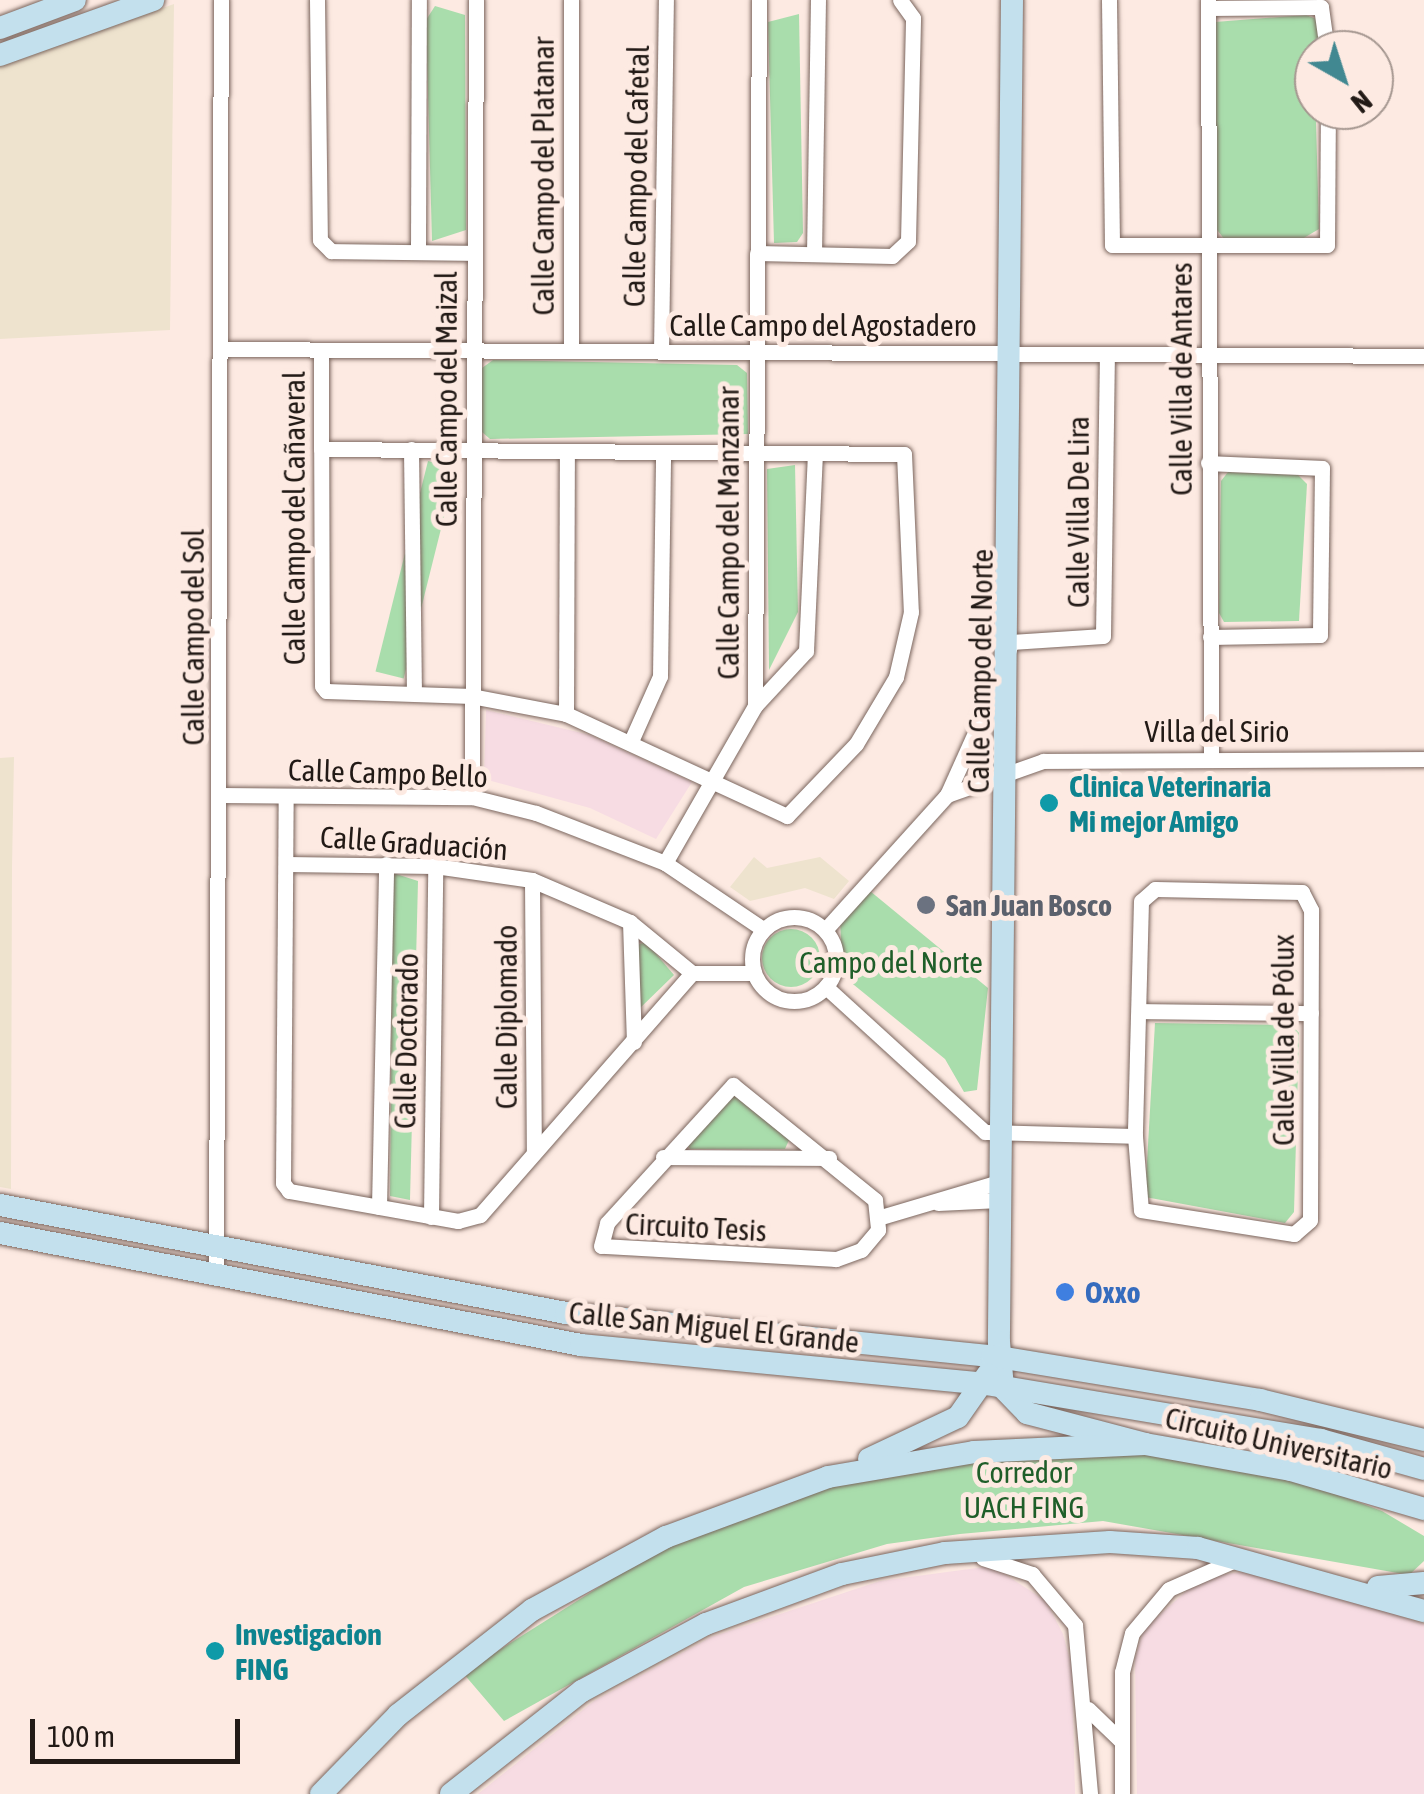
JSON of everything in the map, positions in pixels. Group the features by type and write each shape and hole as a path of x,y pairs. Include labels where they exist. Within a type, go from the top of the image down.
{"street":[{"path":"0,28 75,0"},
{"path":"0,55 153,0"},
{"name":"Calle Campo del Sol","path":"216,1274 221,795 220,0"},
{"path":"317,0 320,240 331,251 474,254"},
{"path":"418,252 419,0"},
{"name":"Calle Campo del Maizal","path":"472,798 476,0"},
{"name":"Calle Campo del Platanar","path":"570,0 571,351"},
{"name":"Calle Campo del Cafetal","path":"661,352 666,0"},
{"name":"Calle Campo del Manzanar","path":"755,706 759,0"},
{"path":"814,254 818,0"},
{"path":"757,254 892,256 908,241 913,18 900,0"},
{"name":"Calle Campo del Norte","path":"995,1386 999,1352 1000,1135 1010,767 1012,0"},
{"path":"1109,0 1110,243 1327,244 1328,130"},
{"path":"1208,4 1320,8 1324,30"},
{"name":"Calle Villa de Antares","path":"1208,4 1211,758"},
{"name":"Calle Campo del Agostadero","path":"222,349 1424,356"},
{"name":"Calle Campo del Cañaveral","path":"321,350 321,449 322,686 472,696 566,714 632,739 792,815 887,698 911,612 904,454 321,449"},
{"name":"Calle Villa De Lira","path":"1011,642 1094,642 1105,631 1107,354"},
{"path":"411,450 414,693"},
{"path":"566,714 567,452"},
{"path":"632,739 660,676 663,453"},
{"path":"665,863 755,706 798,664 810,636 816,454"},
{"path":"1208,463 1322,468 1320,635 1210,637"},
{"name":"Calle Campo del Norte","path":"825,930 947,795 1011,642"},
{"name":"Villa del Sirio","path":"1010,767 1211,758 1424,759"},
{"name":"Calle Campo del Norte","path":"947,795 1010,767"},
{"name":"Calle Campo Bello","path":"221,795 472,798 586,827 665,863 763,929"},
{"name":"Calle Graduación","path":"286,796 285,1188 379,1207"},
{"name":"Calle Graduación","path":"286,864 435,866 532,880 630,922 691,969"},
{"name":"Calle Doctorado","path":"379,1207 386,864"},
{"name":"Calle Doctorado","path":"431,1216 435,866"},
{"name":"Calle Diplomado","path":"532,880 534,1153"},
{"name":"Calle Villa de Pólux","path":"1295,890 1310,903 1311,1014 1310,1220 1301,1231 1142,1210 1135,1136 1141,1010 1139,907 1147,893 1295,890"},
{"path":"801,916 825,930 836,952 826,987 781,1000 754,973 752,952 763,929 801,916"},
{"path":"630,922 634,1042"},
{"path":"379,1207 431,1216 480,1215 634,1042 691,969 752,952"},
{"path":"691,969 754,973"},
{"path":"826,987 970,1123 1000,1135 1135,1136"},
{"path":"1141,1010 1311,1014"},
{"name":"Circuito Tesis","path":"733,1085 829,1158 859,1180 881,1218 868,1244 836,1260 601,1246 600,1232 663,1157 733,1085"},
{"path":"663,1157 829,1158"},
{"path":"881,1218 999,1191"},
{"name":"Calle San Miguel El Grande","path":"0,1205 217,1249 599,1318 999,1352 1260,1400 1424,1440"},
{"name":"Calle San Miguel El Grande","path":"0,1233 580,1345 995,1386 1321,1440 1424,1469"},
{"path":"828,1477 940,1428 995,1386 1040,1420 1146,1444"},
{"name":"Circuito Universitario","path":"321,1794 398,1714 532,1610 666,1536 828,1477 974,1452 1146,1444 1420,1510"},
{"path":"451,1794 582,1691 706,1624 842,1574 945,1552 1110,1542 1246,1557 1424,1611"},
{"path":"945,1552 1022,1568 1057,1596 1080,1640 1088,1709 1090,1794"},
{"path":"1122,1794 1123,1659 1140,1619 1184,1579 1246,1557"},
{"path":"1345,1584 1424,1583"},
{"path":"1088,1709 1122,1742"}],"shaded area":[{"path":"174,4 170,330 0,339 0,65"},
{"path":"486,710 590,735 692,782 656,839 590,808 484,779"},
{"path":"14,757 11,1189 0,1187 0,758"},
{"path":"754,857 767,868 820,857 849,881 834,899 805,888 750,901 730,887"},
{"path":"992,1566 1046,1601 1063,1634 1072,1668 1075,1794 478,1794 594,1701 711,1637 880,1581"},
{"path":"1260,1570 1424,1624 1424,1794 1137,1794 1135,1658 1144,1629 1202,1577"}],"green space":[{"path":"435,6 465,15 466,230 432,241 426,20"},
{"path":"799,14 803,233 797,242 774,243 768,22"},
{"path":"1306,15 1319,20 1320,30 1294,30 1294,130 1316,130 1319,229 1297,242 1225,240 1214,226 1215,22"},
{"path":"493,360 737,365 747,373 748,434 490,439 482,432 482,368"},
{"path":"428,461 456,468 404,679 376,672"},
{"path":"795,465 798,612 769,670 767,469"},
{"path":"1228,472 1298,475 1307,484 1299,621 1224,622 1219,613 1221,481"},
{"path":"393,873 418,881 410,1200 390,1196"},
{"name":"Campo del Norte","path":"870,891 988,988 977,1090 964,1092 945,1059 843,976 840,921"},
{"path":"791,929 811,938 820,958 811,978 791,987 771,978 762,958 771,938"},
{"path":"646,942 674,975 638,1010 637,945"},
{"path":"1155,1023 1292,1025 1299,1033 1294,1212 1285,1223 1145,1197"},
{"path":"731,1093 789,1140 785,1149 690,1149 686,1143"},
{"name":"Corredor UACH FING","path":"1142,1452 1277,1472 1382,1511 1424,1536 1424,1561 1409,1575 1103,1521 960,1534 887,1544 744,1587 504,1721 463,1673 672,1541 849,1479 963,1457"}],"place":[{"name":"Clinica Veterinaria Mi mejor Amigo","path":"1049,803"},
{"name":"San Juan Bosco","path":"926,905"},
{"name":"Oxxo","path":"1065,1292"},
{"name":"Investigacion FING","path":"215,1651"}]}
